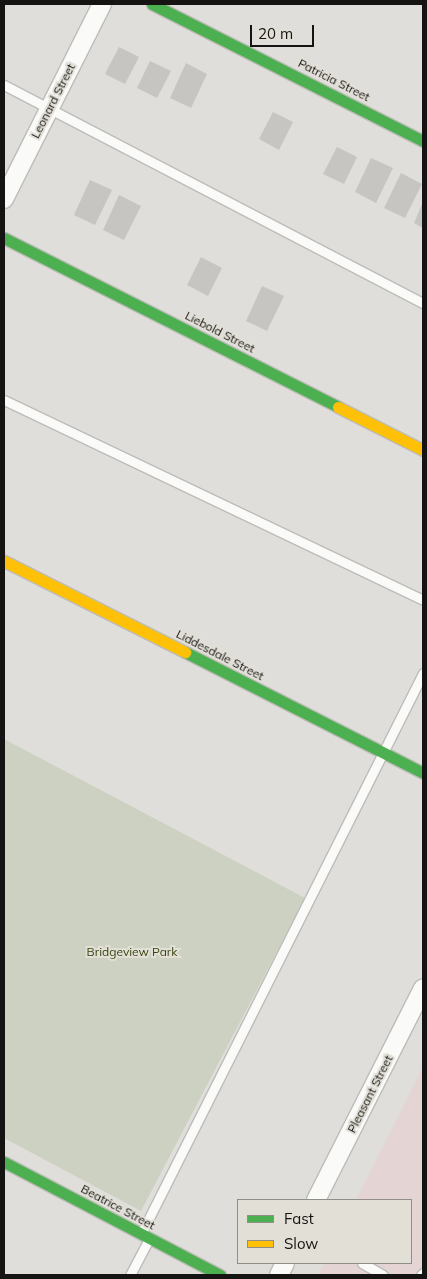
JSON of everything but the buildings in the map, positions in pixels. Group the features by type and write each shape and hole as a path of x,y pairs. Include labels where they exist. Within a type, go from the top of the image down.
{"street":[{"name":"Leonard Street","path":"4,199 102,4"},
{"name":"Patricia Street","path":"152,4 423,141"},
{"name":"Liebold Street","path":"4,238 423,450"},
{"name":"Liddesdale Street","path":"4,561 423,773"},
{"name":"Pleasant Street","path":"317,1199 423,988"},
{"name":"Beatrice Street","path":"4,1162 220,1275"}],"lane":[{"path":"4,85 423,303"},
{"path":"4,400 423,600"},
{"path":"130,1275 145,1236 385,754 423,673"},
{"path":"364,1264 383,1275"}],"shaded area":[{"path":"423,1067 423,1275 318,1275 324,1264 412,1264 412,1199 357,1199"}],"green space":[{"name":"Bridgeview Park","path":"4,739 305,898 141,1211 4,1138"}],"traffic: fast":[{"path":"152,4 423,141"},
{"path":"4,238 338,407"},
{"path":"185,652 423,773"},
{"path":"4,1162 220,1275"}],"traffic: slow":[{"path":"338,407 423,450"},
{"path":"4,561 185,652"}]}
